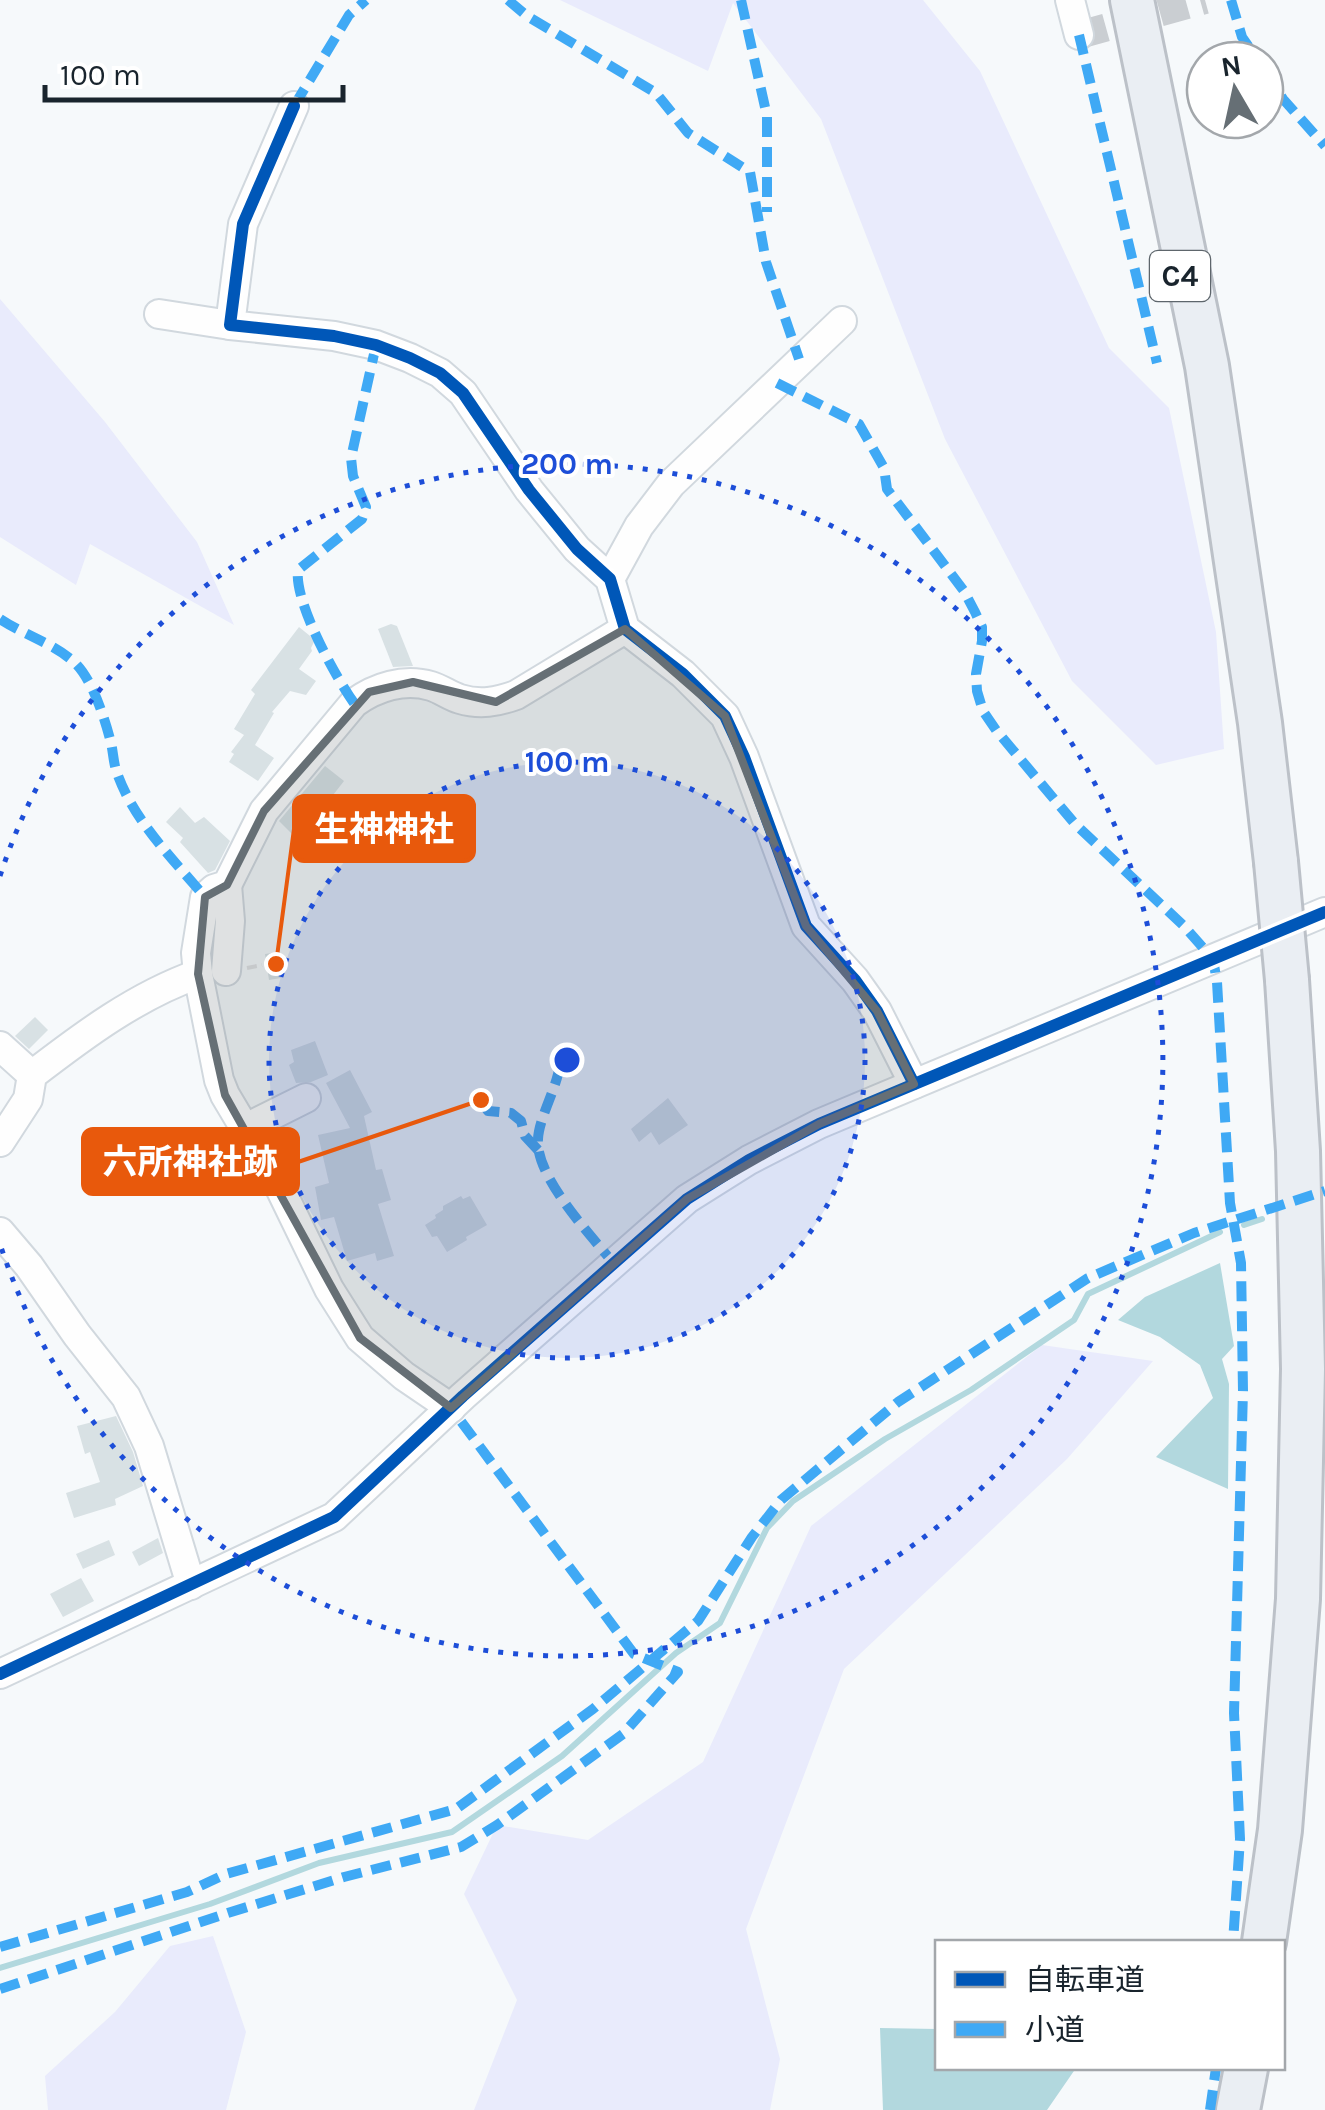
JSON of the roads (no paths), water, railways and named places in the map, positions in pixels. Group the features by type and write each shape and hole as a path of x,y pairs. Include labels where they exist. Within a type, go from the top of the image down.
{"highway":[{"name":"C4","path":"1122,0 1236,552"},
{"name":"C4","path":"1132,0 1207,366 1236,552 1276,862 1298,1151 1302,1330 1299,1561 1280,1830 1264,1940"},
{"path":"1154,0 1192,236 1207,366"},
{"path":"1238,2110 1246,2070"}],"street":[{"path":"1070,0 1079,35"},
{"path":"230,325 244,224 294,106"},
{"path":"159,314 334,336 376,346 440,373 463,393 577,550 610,579 625,630 682,674 725,716 806,926 878,1011 914,1084"},
{"path":"610,579 638,526 671,484 842,321"},
{"path":"451,1408 404,1376 360,1338 329,1289 278,1184 225,1096 218,1080 212,973 196,953 205,897 227,885 264,811 354,703 369,692 413,682 459,699 496,702 516,695 625,630"},
{"path":"0,1674 334,1516 687,1200 749,1160 819,1124 1325,912"},
{"path":"0,1142 28,1098 32,1075 94,1028 168,984 212,973"},
{"path":"0,1046 32,1075"},
{"path":"246,1128 306,1098"},
{"path":"0,1232 126,1397 149,1446 190,1585"}],"waterway":[{"path":"1244,1225 1262,1219"},
{"path":"0,1968 210,1904 319,1863 452,1832 562,1756 676,1653 720,1623 767,1528 793,1501 885,1439 971,1390 1074,1320 1088,1294 1220,1232"}],"tunnel":[{"path":"1079,35 1205,0"}],"place":[{"name":"生神神社","path":"276,964"},
{"name":"六所神社跡","path":"481,1100"}]}
